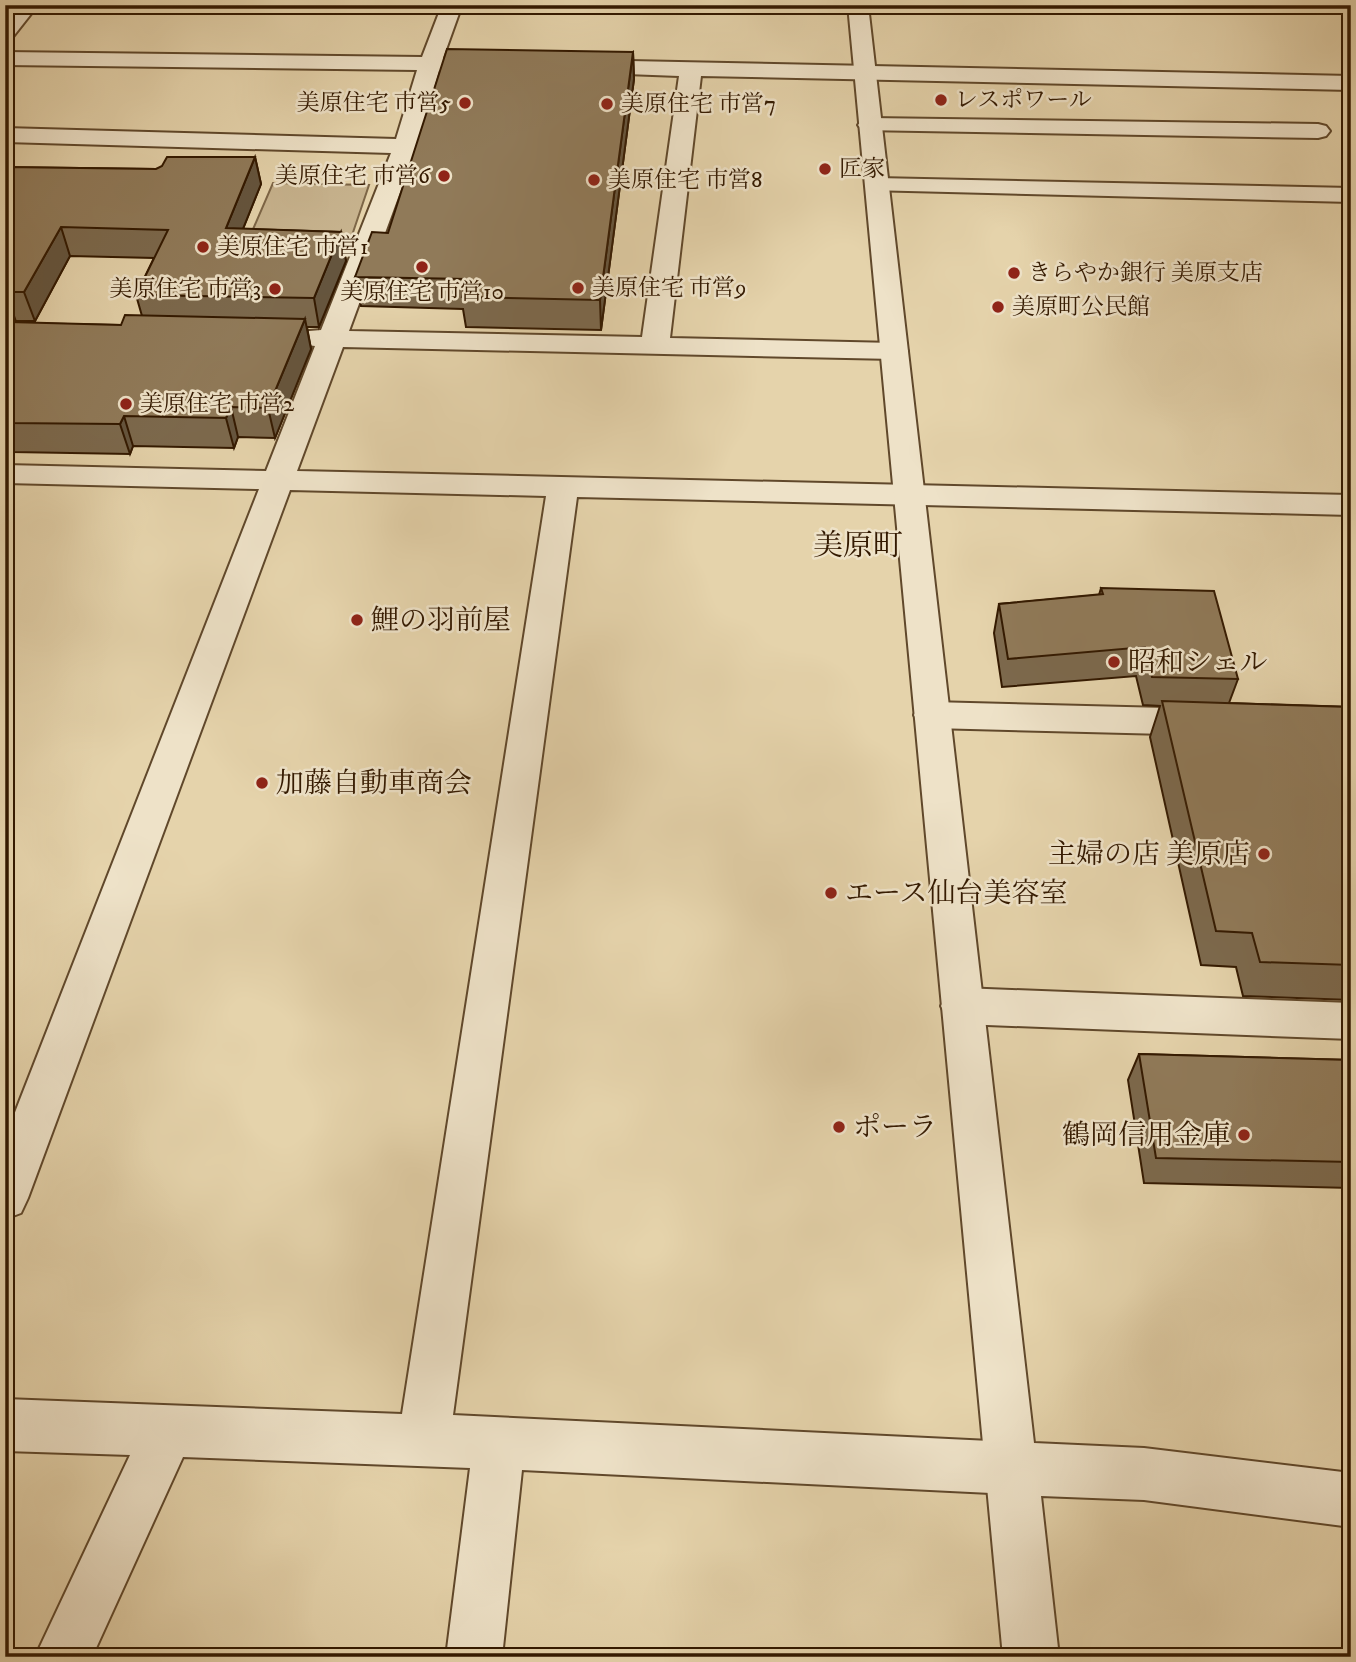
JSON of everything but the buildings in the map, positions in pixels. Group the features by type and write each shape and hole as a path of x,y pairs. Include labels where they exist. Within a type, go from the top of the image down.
{"street":[{"path":"5,34 28,5"},
{"path":"5,1198 405,146 430,64 452,5"},
{"path":"858,5 1031,1657"},
{"path":"5,58 512,66"},
{"path":"553,66 1351,83"},
{"path":"655,346 691,69"},
{"path":"870,125 1318,131"},
{"path":"5,135 405,146"},
{"path":"877,185 1351,195"},
{"path":"277,338 894,351"},
{"path":"5,474 1351,505"},
{"path":"424,1441 564,486"},
{"path":"932,715 1239,723"},
{"path":"962,1006 1351,1021"},
{"path":"5,1425 499,1443 1144,1474 1351,1500"},
{"path":"63,1657 168,1431"},
{"path":"474,1657 499,1443"}],"shaded area":[{"path":"273,183 369,185 344,259 241,257"}],"place":[{"name":"レスポワール","path":"941,100"},
{"name":"美原住宅 市営5","path":"465,103"},
{"name":"美原住宅 市営7","path":"607,104"},
{"name":"匠家","path":"825,169"},
{"name":"美原住宅 市営6","path":"444,176"},
{"name":"美原住宅 市営8","path":"594,180"},
{"name":"美原住宅 市営1","path":"203,247"},
{"name":"美原住宅 市営10","path":"422,267"},
{"name":"きらやか銀行 美原支店","path":"1014,273"},
{"name":"美原住宅 市営9","path":"578,288"},
{"name":"美原住宅 市営3","path":"275,289"},
{"name":"美原町公民館","path":"998,307"},
{"name":"美原住宅 市営2","path":"126,404"},
{"name":"鯉の羽前屋","path":"357,620"},
{"name":"昭和シェル","path":"1114,662"},
{"name":"加藤自動車商会","path":"262,783"},
{"name":"主婦の店 美原店","path":"1264,854"},
{"name":"エース仙台美容室","path":"831,893"},
{"name":"ポーラ","path":"839,1127"},
{"name":"鶴岡信用金庫","path":"1244,1135"}],"district":[{"name":"美原町","path":"858,546"}]}
